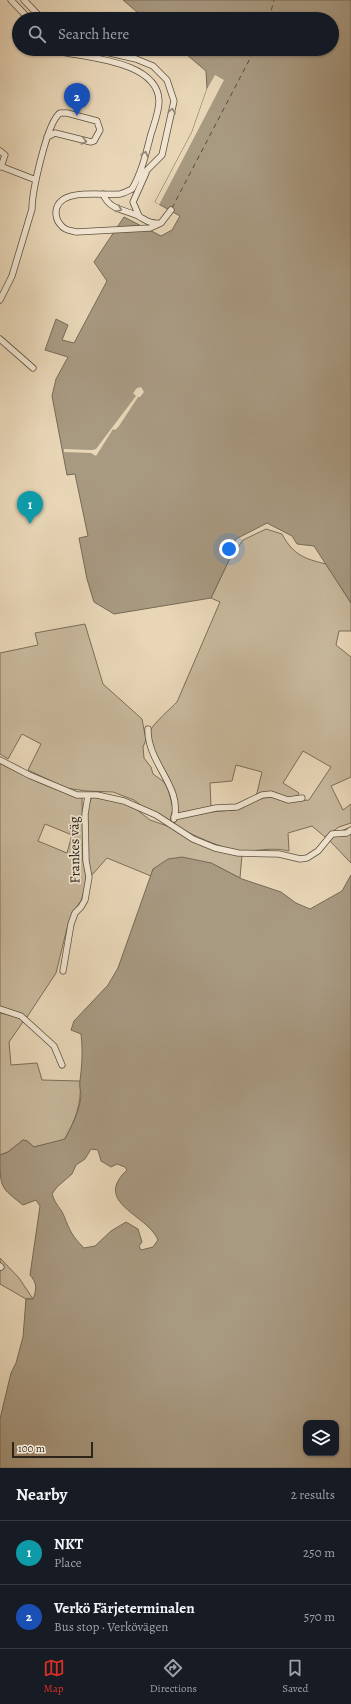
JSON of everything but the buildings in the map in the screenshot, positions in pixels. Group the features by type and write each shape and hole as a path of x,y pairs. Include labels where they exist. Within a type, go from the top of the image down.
{"street":[{"path":"11,0 22,12"},
{"path":"24,0 35,12"},
{"path":"81,56 124,65 144,74 151,80 159,100 158,110 137,181"},
{"path":"123,56 136,59 153,66 167,80 174,101 162,155 137,181 132,189 126,192 75,195 65,198 59,202 56,210 59,223 64,229 76,232 150,228 161,223 170,210"},
{"path":"0,300 12,276 32,209 36,180 47,137 54,119 60,113 67,113 97,121 100,130 94,141 91,142 55,133 47,137"},
{"path":"0,151 5,155 0,167 36,180"},
{"path":"140,217 133,202 148,169"},
{"path":"103,194 109,204 115,208 155,224 161,223"},
{"path":"0,340 33,368"},
{"path":"148,730 148,740 151,753 175,800 176,810 172,825"},
{"path":"0,760 58,788 77,795 97,795 124,801 156,815 193,839 215,848 238,853 279,854 300,859 311,856 332,834 346,833 351,830"},
{"path":"174,817 216,808 237,807 262,795 271,794 288,800 302,798"},
{"name":"Frankes väg","path":"63,971 71,924 75,913 85,900 89,877 86,862 85,814 88,796"},
{"path":"0,1009 21,1016 32,1029 54,1046 62,1065"}],"shaded area":[{"path":"123,0 351,0 351,603 314,546 297,544 292,536 267,523 236,539 230,558 211,598 114,614 94,602 87,579 79,538 88,536 75,474 67,475 52,396 56,379 68,357 45,350 56,319 68,325 62,340 74,343 107,281 94,262 124,217 161,236 172,230 180,216 155,202 192,132 207,89 206,71 188,56 339,56 339,12 137,12"},
{"path":"266,529 282,534 291,547 300,555 326,564 351,603 351,631 339,631 336,645 351,657 351,777 331,786 343,810 351,804 351,823 339,827 325,837 312,826 288,833 289,851 272,849 243,851 217,845 188,832 174,825 176,819 211,812 234,810 263,798 272,797 287,802 309,800 331,767 303,751 283,783 299,793 296,798 290,799 272,792 256,797 262,772 236,765 232,781 210,783 211,807 176,815 177,810 155,758 150,738 150,731 177,702 220,602 211,598 230,558 243,540"},
{"path":"85,624 103,684 142,719 146,740 143,747 144,758 151,767 153,774 164,782 168,789 173,808 170,821 152,814 134,800 113,792 86,791 66,788 28,770 41,744 22,734 8,759 0,754 0,653 38,645 35,633"},
{"path":"0,761 38,782 82,798 83,860 87,880 81,901 73,912 68,924 56,973 27,1017 0,1009","holes":["45,824 72,835 67,853 38,841"]},
{"path":"92,797 128,803 150,820 170,827 186,836 242,855 240,878 211,863 153,869 151,876 107,858 91,876 86,847 86,825 87,814"},
{"path":"351,827 351,863 329,840 333,834"},
{"path":"182,857 211,863 242,879 281,892 296,903 310,909 342,891 351,875 351,1468 0,1468 0,1419 11,1373 16,1363 23,1337 26,1299 33,1299 36,1286 30,1275 40,1206 36,1200 23,1205 6,1190 1,1181 0,1155 8,1152 23,1140 27,1141 34,1147 65,1139 73,1124 81,1096 81,1034 71,1030 74,1021 108,985 118,968 153,869 168,859","holes":["91,1149 98,1150 101,1161 111,1167 117,1164 125,1167 127,1170 118,1181 116,1191 119,1200 125,1208 152,1231 158,1240 153,1247 141,1250 139,1246 142,1242 138,1229 126,1222 111,1231 95,1246 84,1248 68,1226 63,1213 52,1194 57,1187 72,1174 76,1165 85,1159"]},
{"path":"0,1013 25,1019 9,1042 11,1065 37,1063 42,1080 80,1081 79,1105 64,1140 34,1147 27,1141 23,1140 8,1152 0,1155"},
{"path":"0,1258 19,1278 33,1299 26,1299 0,1284"}],"pier":[{"path":"215,75 224,80 159,205 155,202 192,132 207,89"},
{"path":"141,387 144,392 140,397 138,397 119,426 115,430 113,429 96,456 91,453 64,452 64,449 96,449 136,396 133,393 137,388"}],"ferry route":[{"path":"271,12 274,0"},
{"path":"172,208 251,56"}],"place":[{"name":"Verkö Färjeterminalen","path":"77,116"},
{"name":"NKT","path":"30,524"}]}
